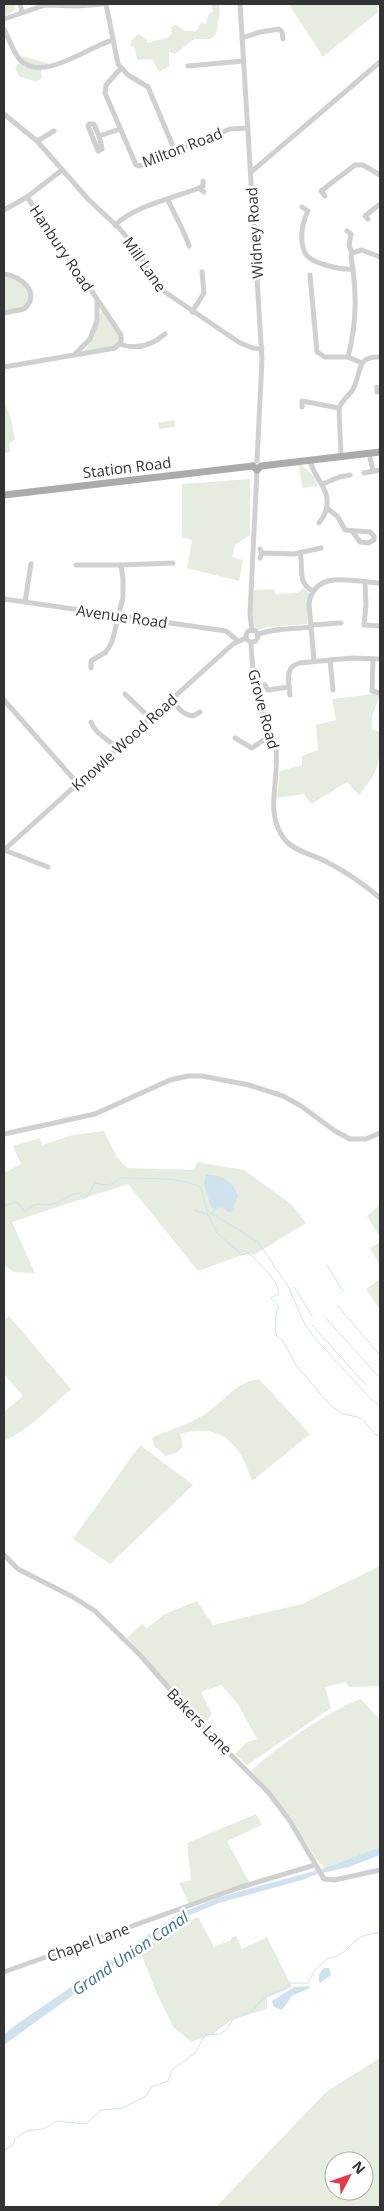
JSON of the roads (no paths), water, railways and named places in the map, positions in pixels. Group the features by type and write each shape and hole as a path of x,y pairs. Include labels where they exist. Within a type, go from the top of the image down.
{"main road":[{"name":"Station Road","path":"4,495 380,452"}],"street":[{"path":"20,4 22,12"},
{"path":"4,19 45,5 105,4 115,56 121,68 148,87 175,150"},
{"name":"Widney Road","path":"240,4 262,349 257,466"},
{"path":"242,38 276,26 282,32 283,39"},
{"path":"4,29 19,59 30,67 38,68 54,66 113,40"},
{"path":"188,66 244,61"},
{"path":"251,172 380,62"},
{"name":"Milton Road","path":"121,68 108,82 105,89 136,165 140,166 230,129 248,128"},
{"name":"Mill Lane","path":"4,114 37,140 88,199 134,246 162,290 192,312 244,345 262,349"},
{"path":"89,124 94,124 98,136 102,149 98,152 88,126 89,124"},
{"path":"98,136 120,129"},
{"path":"37,140 54,131"},
{"path":"325,196 321,191 355,164 363,165 380,175"},
{"path":"4,210 27,197 62,170"},
{"path":"115,225 123,218 143,209 201,190 203,181"},
{"name":"Hanbury Road","path":"27,197 121,335 120,344"},
{"path":"168,200 177,222 186,234 189,246"},
{"path":"368,219 365,216 380,203"},
{"path":"302,207 308,211 301,227 305,254 311,259 342,270 353,270"},
{"path":"347,231 351,234 349,245 352,253 356,315 348,357"},
{"path":"352,253 362,250 380,257"},
{"path":"4,274 15,276 24,282 31,292 31,298 24,309 4,313"},
{"path":"192,312 203,296 203,274 196,276"},
{"path":"312,279 314,336 317,352 321,356 334,358 348,357 362,363"},
{"name":"Hanbury Road","path":"74,355 94,333 97,322 97,299"},
{"path":"4,367 112,349 120,344 132,348 139,347 165,334"},
{"path":"341,456 339,408 354,388 362,363 370,358 380,357"},
{"path":"302,407 302,401 339,408"},
{"path":"369,453 372,471"},
{"path":"310,460 311,470 326,490 327,508 319,523"},
{"path":"257,466 250,614 252,630 257,635"},
{"path":"364,473 380,470"},
{"path":"323,484 350,475"},
{"path":"343,476 344,483"},
{"path":"327,508 338,517 345,530 353,532"},
{"path":"261,553 300,553 314,547 321,548"},
{"path":"300,553 302,579 304,584 313,591"},
{"path":"76,565 173,563"},
{"path":"26,602 32,572 30,564"},
{"path":"90,668 89,660 109,648 123,596 121,565"},
{"path":"314,661 309,604 313,591 318,584 334,584 354,579 380,583"},
{"path":"365,582 366,605 364,625 380,626"},
{"name":"Avenue Road","path":"4,599 226,631 237,640"},
{"path":"252,630 247,633 246,638 252,643 256,640 257,635 268,630 277,631 341,623"},
{"name":"Knowle Wood Road","path":"4,850 237,640 246,638"},
{"name":"Grove Road","path":"252,643 252,663 258,696 272,734 276,760 273,808 278,827 286,841 360,881 380,898"},
{"path":"373,659 372,690 380,693"},
{"path":"290,695 288,675 291,667 299,663 380,659"},
{"path":"330,660 333,690"},
{"path":"325,685 332,683"},
{"path":"267,689 289,687"},
{"path":"125,694 150,718"},
{"path":"172,698 177,708 187,715 193,716 200,712"},
{"path":"4,700 78,784"},
{"path":"91,722 98,734 108,739 117,748"},
{"path":"235,738 252,748 272,734"},
{"path":"4,850 44,868"},
{"path":"4,1134 95,1114 170,1080 197,1076 224,1079 264,1089 301,1106 335,1131 350,1139 366,1139 380,1133"},
{"name":"Bakers Lane","path":"4,1555 18,1569 74,1597 95,1611 136,1651 201,1724 262,1785 290,1821 316,1862 324,1879 334,1880 380,1870"},
{"name":"Chapel Lane","path":"4,1972 238,1888 317,1866"}],"water":[{"path":"206,1175 222,1177 236,1191 238,1196 231,1213 222,1207 215,1209 211,1207 204,1184"},
{"name":"Grand Union Canal","path":"380,1847 380,1855 349,1867 317,1874 219,1903 190,1915 160,1932 4,2045 4,2034 178,1914 220,1897 325,1868"},
{"path":"324,1968 329,1968 331,1975 320,1983 319,1975"},
{"path":"309,1986 310,1988 292,1996 282,2010 274,2007 272,2001 294,1987"}],"waterway":[{"path":"4,1206 17,1202 25,1212 32,1206 54,1204 68,1196 79,1193 84,1198 88,1196 93,1185 96,1183 109,1185 120,1178 173,1180 193,1184 201,1188 208,1215 217,1233 242,1255 248,1253 252,1256 268,1272 276,1284 278,1294 271,1298 279,1306 276,1314 275,1331 277,1336 283,1341 296,1365 331,1406 341,1413 361,1418 376,1435 380,1435"},
{"path":"211,1214 215,1209"},
{"path":"194,1210 207,1214"},
{"path":"208,1211 258,1242 289,1288 304,1323 313,1336 371,1399 380,1406"},
{"path":"327,1265 343,1291"},
{"path":"294,1287 312,1316"},
{"path":"337,1305 380,1355"},
{"path":"324,1316 378,1376"},
{"path":"312,1325 367,1386"},
{"path":"4,2150 13,2145 15,2139 26,2131 43,2129 57,2121 86,2124 101,2110 123,2108 146,2096 151,2087 168,2081 172,2070 195,2053 205,2035 219,2034 225,2031 233,2019 252,2011 264,1997 286,1988 290,1983 308,1983 315,1970 328,1958 341,1954 361,1937 380,1932"}]}
